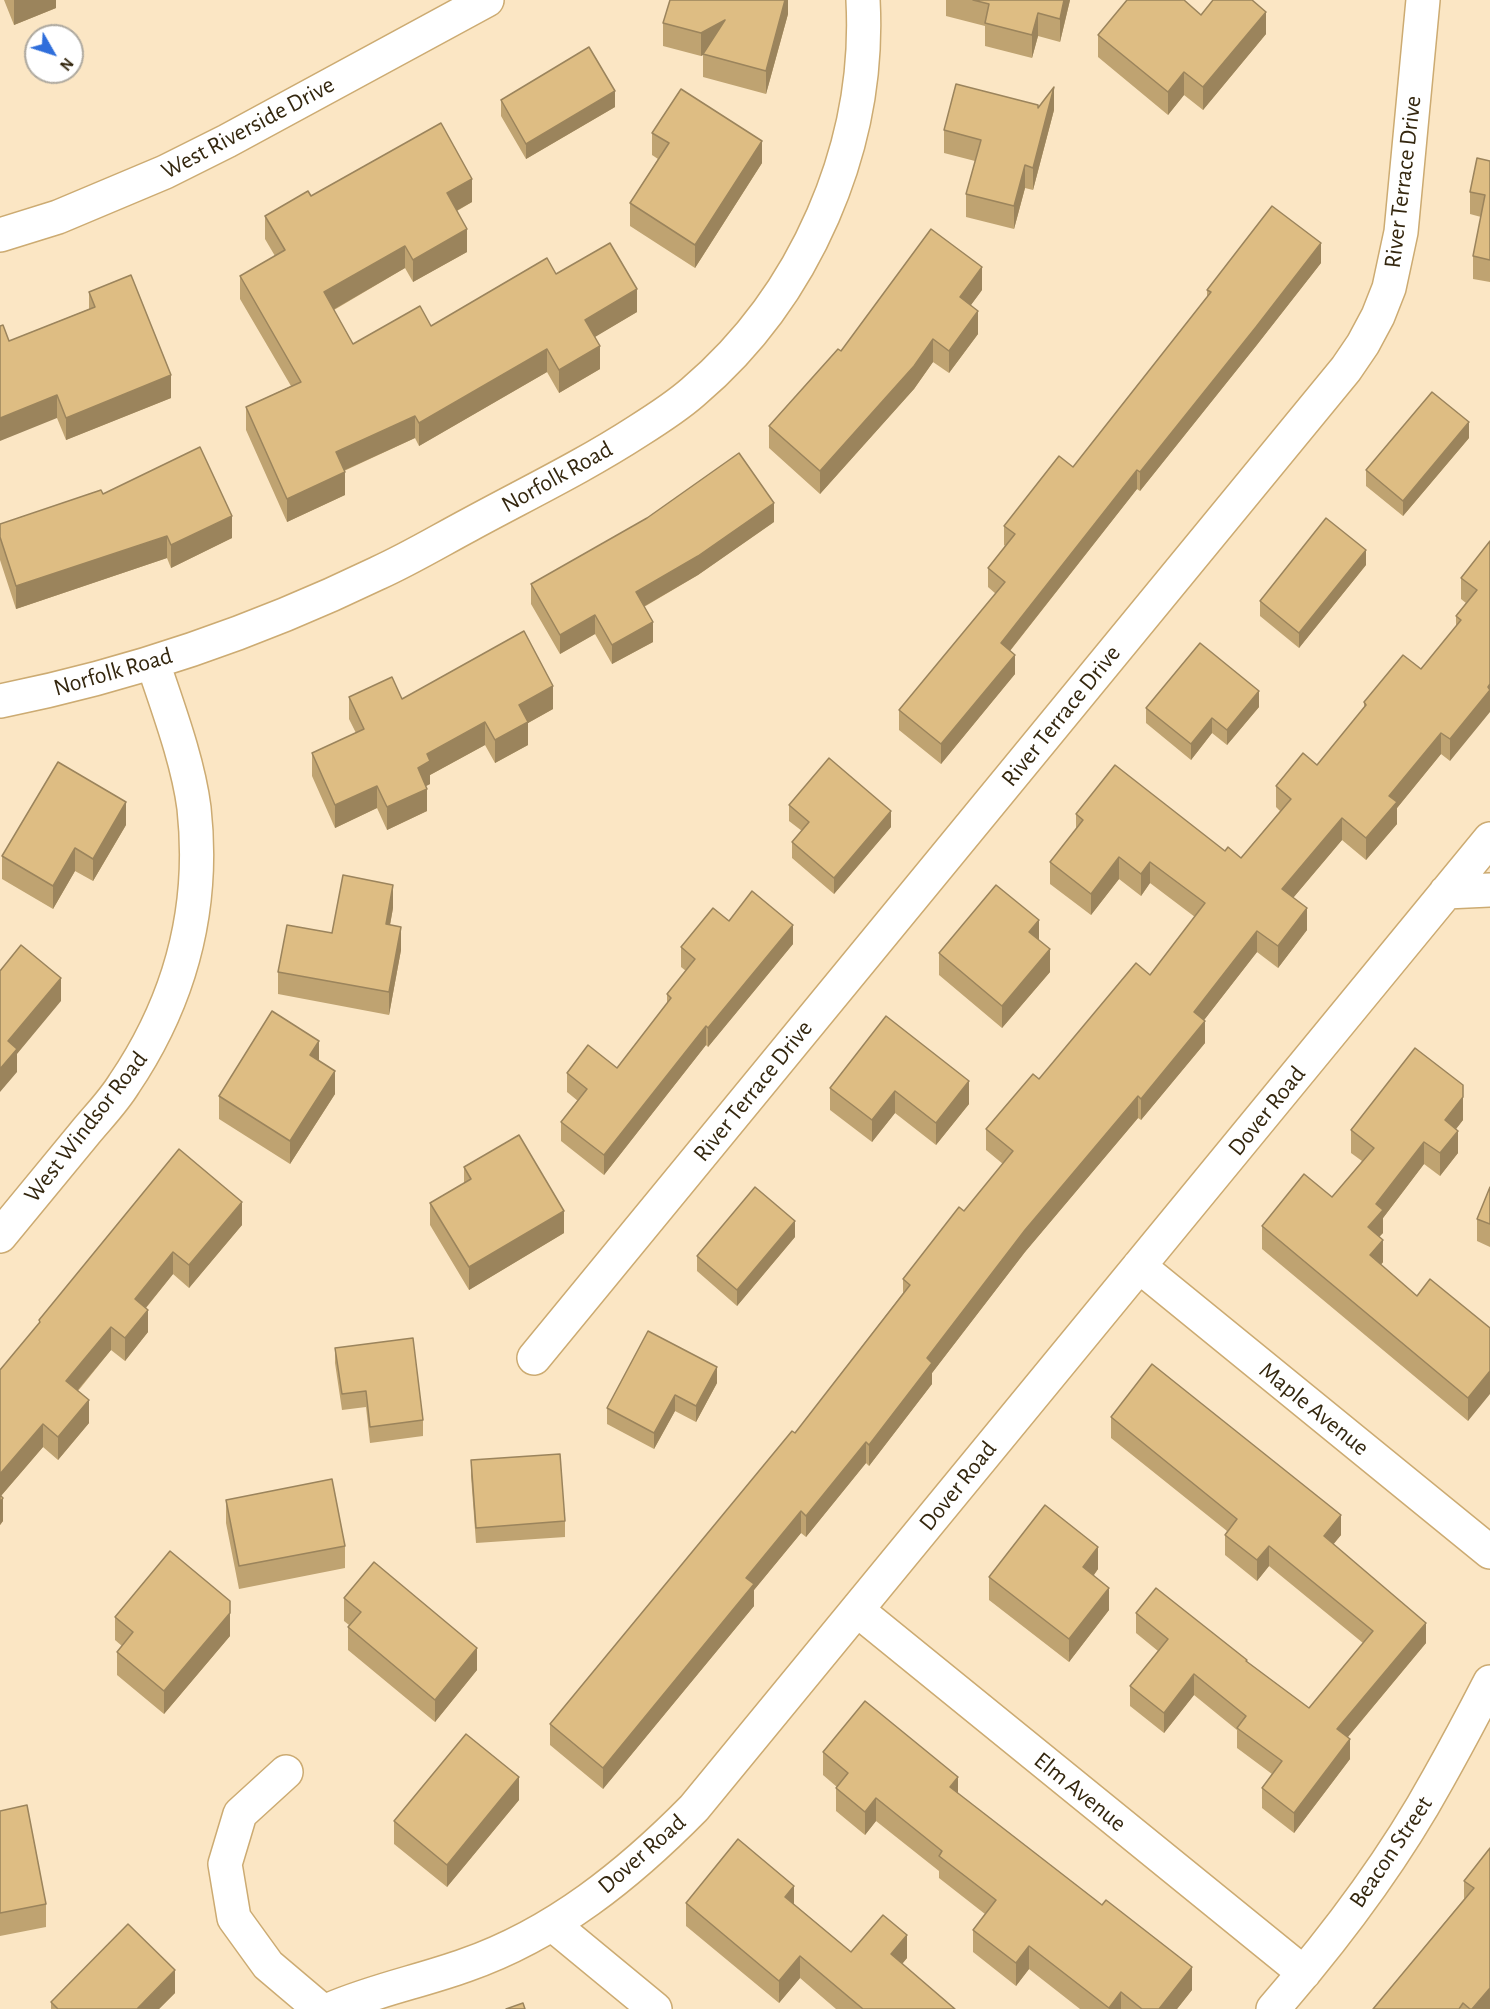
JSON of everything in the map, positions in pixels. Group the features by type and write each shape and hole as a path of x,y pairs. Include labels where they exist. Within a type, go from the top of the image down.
{"street":[{"name":"West Riverside Drive","path":"0,235 58,217 165,172 227,141 487,0"},
{"name":"Norfolk Road","path":"0,701 50,691 153,663 268,622 379,573 612,448 668,412 694,392 741,345 782,292 815,235 840,174 849,142 861,77 863,0"},
{"name":"River Terrace Drive","path":"534,1358 1346,369 1363,344 1378,316 1389,288 1401,232 1423,0"},
{"name":"West Windsor Road","path":"0,1236 123,1086 154,1035 177,981 191,924 196,877 194,806 180,745 153,663"},
{"name":"Dover Road","path":"332,2009 357,1998 467,1965 516,1944 552,1924 615,1882 656,1847 694,1808 1490,839"},
{"path":"1446,892 1490,890"},
{"name":"Maple Avenue","path":"1139,1266 1490,1552"},
{"name":"Elm Avenue","path":"856,1610 1304,1973"},
{"name":"Beacon Street","path":"1273,2009 1304,1973 1376,1878 1438,1781 1490,1682"},
{"path":"286,1772 240,1815 225,1864 234,1918 268,1965 320,2009"},
{"path":"552,1924 655,2009"}],"building":[{"path":"670,0 785,0 766,71 703,54 725,20 701,33 663,23"},
{"path":"973,0 1064,0 1060,19 1038,13 1032,35 985,23 989,4"},
{"path":"1127,0 1184,0 1201,15 1213,0 1252,0 1266,12 1203,87 1184,72 1168,92 1098,35"},
{"path":"589,47 615,91 526,144 501,100"},
{"path":"956,84 1038,105 1038,108 1054,87 1033,168 1025,165 1014,206 966,194 981,140 944,130"},
{"path":"681,89 762,141 695,245 630,203 669,143 652,133"},
{"path":"441,123 472,179 447,193 467,229 413,260 405,246 324,292 353,344 420,306 431,326 547,258 556,274 610,243 637,289 585,320 600,346 559,370 547,349 419,423 415,416 336,452 345,472 287,499 246,407 301,382 240,276 285,250 265,216 308,191 311,196"},
{"path":"1477,158 1490,161 1490,260 1473,256 1485,195 1470,192"},
{"path":"1272,206 1321,243 1140,472 1137,470 1001,643 1015,655 941,744 899,710 1005,582 988,568 1015,534 1004,526 1059,456 1073,467 1211,292 1207,290"},
{"path":"931,229 982,267 960,297 978,311 949,351 933,339 914,366 820,471 769,426 838,349 841,351"},
{"path":"131,275 171,375 66,418 57,395 0,418 0,326 3,325 9,341 95,307 89,292"},
{"path":"1432,392 1469,422 1403,501 1366,470"},
{"path":"200,447 232,516 171,545 167,536 16,586 0,537 0,524 101,490 103,494"},
{"path":"739,453 774,503 698,556 636,592 653,622 612,645 595,615 560,635 531,584 647,518"},
{"path":"1326,518 1366,550 1299,633 1260,601"},
{"path":"1490,541 1490,684 1488,687 1490,690 1450,739 1441,733 1389,796 1397,802 1366,838 1342,818 1282,889 1307,908 1278,946 1257,931 1194,1012 1205,1021 1141,1099 1138,1096 1025,1230 927,1358 932,1363 869,1445 866,1442 806,1516 801,1511 746,1578 754,1584 603,1768 550,1724 792,1431 795,1433 910,1285 903,1279 959,1207 964,1211 1013,1151 986,1129 1033,1074 1039,1079 1136,963 1150,975 1205,903 1150,862 1141,874 1119,857 1091,894 1050,862 1083,820 1076,814 1115,765 1225,851 1228,847 1241,858 1291,799 1276,786 1303,753 1317,765 1403,655 1421,669 1461,620 1456,616 1477,590 1461,578"},
{"path":"524,631 553,686 519,705 528,722 495,740 485,722 427,754 430,761 418,768 427,789 387,807 377,786 335,805 312,753 364,729 349,697 392,677 402,699"},
{"path":"1200,643 1259,691 1227,730 1212,718 1191,744 1146,708"},
{"path":"829,758 891,811 834,878 792,842 809,822 789,805"},
{"path":"58,762 126,802 93,859 75,848 53,886 2,856"},
{"path":"343,875 393,885 386,924 401,927 389,992 278,972 287,925 332,933"},
{"path":"996,885 1039,920 1029,932 1050,949 1002,1006 939,953"},
{"path":"752,891 793,925 708,1028 706,1026 604,1155 561,1122 587,1089 567,1073 588,1045 617,1068 671,998 667,994 695,959 681,947 713,908 729,921"},
{"path":"21,945 61,978 8,1041 17,1049 0,1069 0,971"},
{"path":"272,1011 319,1041 310,1055 335,1071 290,1141 219,1096"},
{"path":"886,1016 969,1081 936,1123 895,1091 872,1120 830,1088"},
{"path":"1415,1048 1463,1085 1463,1097 1445,1120 1458,1131 1440,1153 1424,1142 1376,1204 1383,1210 1368,1227 1383,1240 1370,1255 1417,1296 1430,1279 1490,1328 1490,1371 1468,1398 1262,1226 1304,1174 1332,1197 1374,1148 1351,1130"},
{"path":"519,1135 564,1211 469,1267 430,1203 471,1179 464,1167"},
{"path":"179,1149 242,1202 189,1265 173,1252 135,1299 148,1310 125,1338 111,1327 66,1381 89,1400 58,1437 43,1424 0,1474 0,1370"},
{"path":"755,1187 795,1221 737,1290 697,1256"},
{"path":"1490,1187 1490,1224 1477,1219"},
{"path":"648,1331 717,1367 696,1406 675,1395 654,1433 607,1408"},
{"path":"413,1338 423,1420 370,1427 366,1391 342,1394 335,1348"},
{"path":"1152,1364 1341,1515 1324,1536 1426,1623 1337,1729 1350,1739 1294,1813 1262,1788 1282,1761 1237,1728 1246,1716 1194,1674 1164,1713 1130,1686 1168,1639 1136,1613 1156,1588 1246,1661 1309,1708 1373,1631 1269,1546 1257,1560 1225,1535 1237,1519 1111,1417"},
{"path":"560,1454 565,1521 476,1528 471,1460"},
{"path":"332,1479 345,1546 239,1566 226,1500"},
{"path":"1045,1505 1098,1547 1083,1567 1109,1588 1069,1639 989,1577"},
{"path":"170,1551 230,1601 230,1613 164,1691 117,1652 133,1632 115,1617"},
{"path":"374,1562 477,1648 435,1700 348,1627 361,1612 344,1598"},
{"path":"865,1701 958,1777 950,1787 1102,1905 1106,1900 1192,1967 1159,2009 1142,2009 1121,1992 1109,2008 1029,1946 1016,1963 973,1930 996,1900 939,1856 942,1851 876,1798 865,1812 836,1788 848,1773 823,1752"},
{"path":"466,1734 519,1777 447,1865 394,1821"},
{"path":"27,1805 46,1904 0,1913 0,1811"},
{"path":"738,1839 794,1886 785,1897 851,1952 883,1915 907,1935 891,1954 955,2009 863,2009 800,1956 779,1981 686,1903"},
{"path":"1490,1848 1490,1988 1472,2009 1463,2003 1459,2009 1373,2009 1474,1888 1464,1881"},
{"path":"128,1924 175,1970 137,2009 58,2009 51,2002"},
{"path":"523,2003 525,2009 506,2009"}]}
